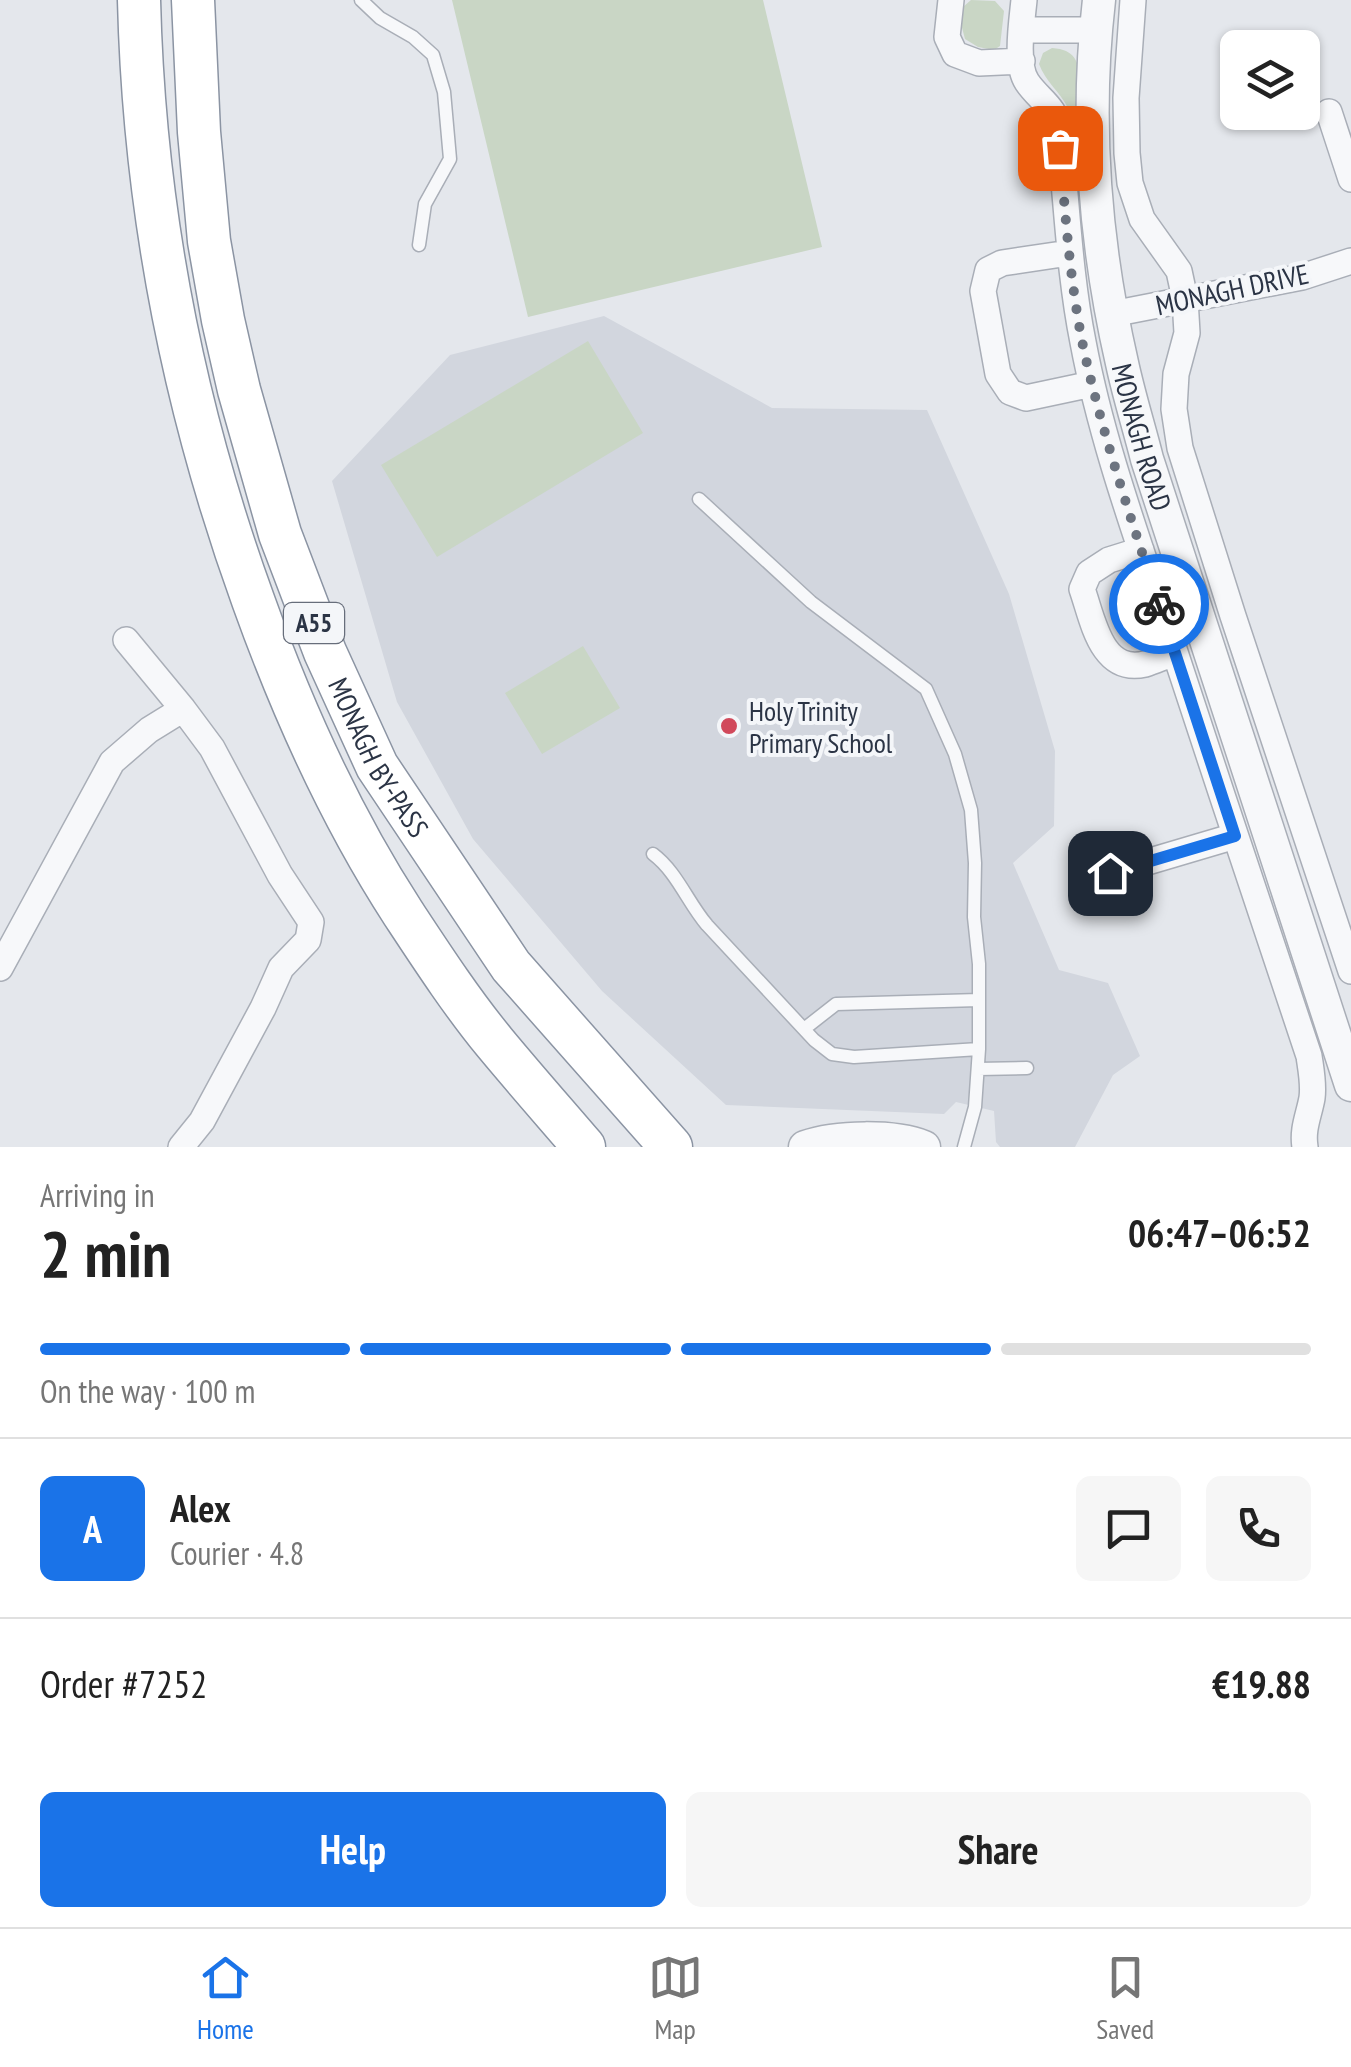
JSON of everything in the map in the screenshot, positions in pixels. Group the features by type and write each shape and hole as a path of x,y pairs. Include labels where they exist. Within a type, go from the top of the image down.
{"highway":[{"path":"116,0 130,28 140,67"},
{"name":"MONAGH BY-PASS","path":"139,0 140,67 168,296 210,470 270,648 326,775 403,912 492,1040 584,1147"},
{"name":"MONAGH BY-PASS","path":"193,0 209,241 239,390 280,534 325,652 377,766 511,966 671,1147"},
{"path":"511,966 550,1045 640,1147"}],"street":[{"path":"951,0 947,36 955,54 980,63 1022,62"},
{"name":"MONAGH ROAD","path":"1024,0 1020,30 1025,80 1047,102 1058,125 1068,253 1099,414 1309,1056 1312,1098 1305,1147"},
{"name":"MONAGH ROAD","path":"1134,0 1126,98 1130,183 1142,219 1179,271 1185,300 1187,333 1176,374 1174,408 1180,448 1351,971"},
{"path":"1020,30 1097,15"},
{"name":"MONAGH ROAD","path":"1097,15 1094,182 1101,248 1122,363 1147,459 1351,1086"},
{"path":"1329,112 1351,179"},
{"name":"MONAGH ROAD","path":"1068,253 1002,263 988,270 983,291 998,374 1010,392 1026,398 1092,384"},
{"name":"MONAGH DRIVE","path":"1112,314 1302,277 1351,261"},
{"name":"MONAGH ROAD","path":"1141,550 1110,560 1089,573 1082,589 1104,650 1120,663 1142,665 1175,653"},
{"path":"126,640 212,748 280,875 311,922 308,940 281,968 202,1120 181,1147"},
{"path":"0,968 112,762 148,730 183,709"},
{"path":"1110,873 1235,836"},
{"path":"805,1147 817,1142 912,1142 924,1147"}],"lane":[{"path":"361,0 433,54 444,92 450,159 424,204 419,244"},
{"path":"700,499 811,602 926,689 955,754 971,810 979,964 975,1107 964,1147"},
{"path":"653,854 666,864 700,918 832,1054 854,1057 979,1049"},
{"path":"804,1029 836,1004 979,1000"},
{"path":"978,1069 1027,1068"}],"shaded area":[{"name":"Holy Trinity Primary School","path":"604,316 772,408 927,410 1009,594 1055,751 1054,826 1013,863 1059,970 1108,983 1140,1056 1113,1075 1075,1147 1000,1147 996,1142 994,1111 956,1102 944,1114 726,1105 602,991 473,839 397,702 332,481 450,355"}],"green space":[{"path":"452,0 763,0 822,247 528,317"},
{"path":"971,0 995,1 1004,11 1000,46 994,50 965,39 961,24 963,7"},
{"path":"1052,48 1071,54 1076,61 1078,108 1068,108 1039,64 1043,53"},
{"path":"588,341 643,433 437,557 381,465"},
{"path":"583,646 620,708 542,754 505,693"}],"way so far":[{"path":"1060,148 1068,253 1083,343 1099,414 1159,604"}],"place":[{"name":"Holy Trinity Primary School","path":"729,726"}],"route":[{"path":"1110,873 1235,836 1159,604"}]}
